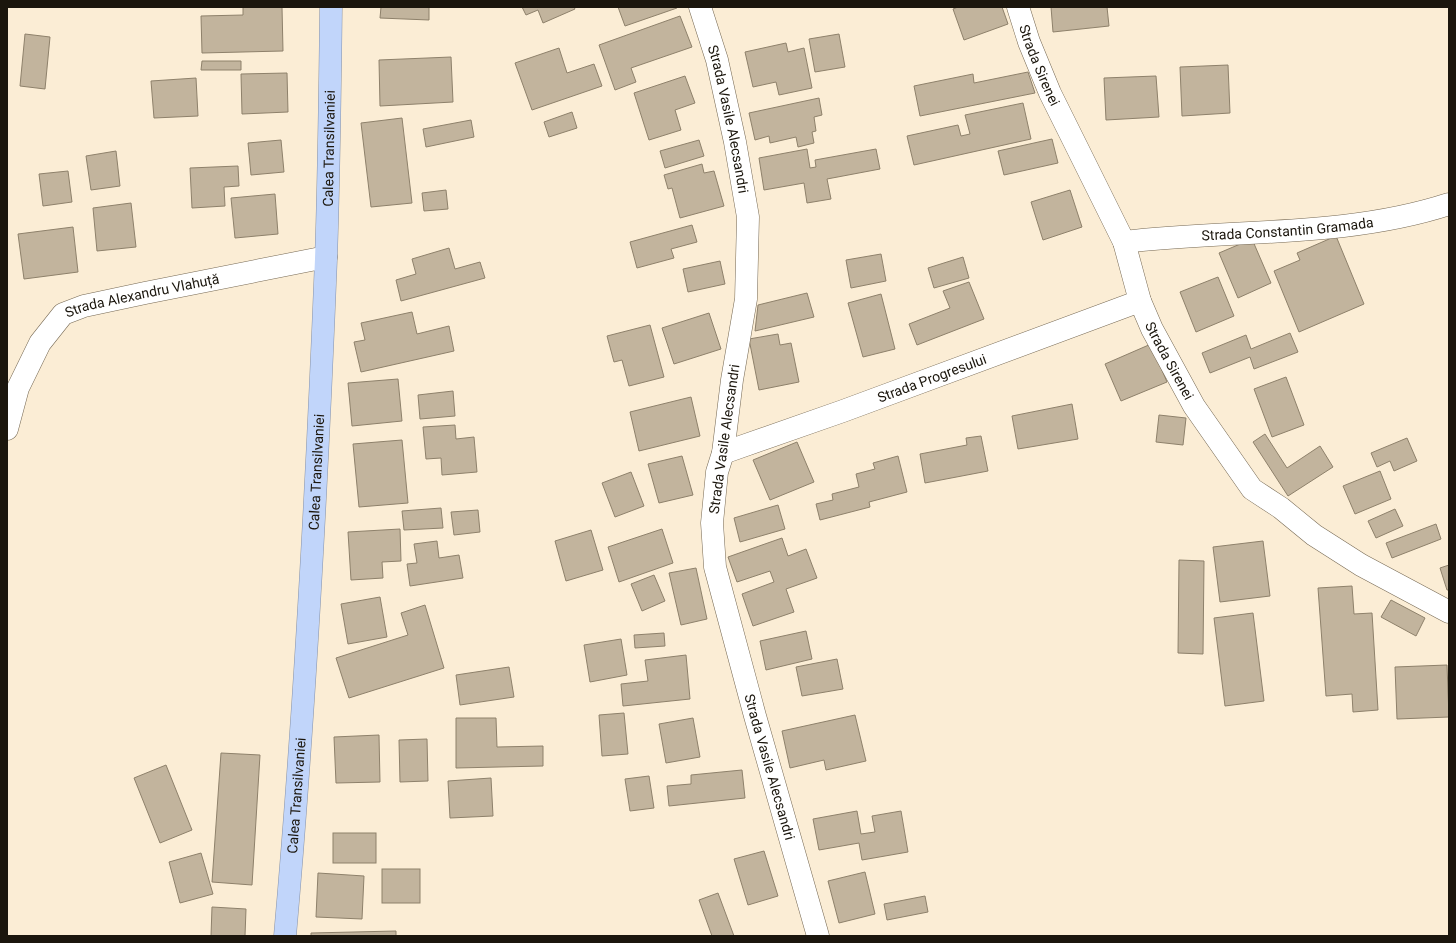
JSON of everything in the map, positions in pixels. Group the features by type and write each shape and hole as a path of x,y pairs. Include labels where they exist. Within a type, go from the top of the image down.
{"highway":[{"name":"Calea Transilvaniei","path":"285,936 295,817 315,496 326,257 331,7"}],"street":[{"name":"Strada Vasile Alecsandri","path":"700,7 717,60 735,142 748,217 746,299 732,380 722,453 717,472 712,523 716,566 755,716 818,936"},
{"name":"Strada Sirenei","path":"1018,7 1029,42 1050,93 1124,242 1140,300 1152,329 1194,406 1252,489 1281,508 1314,535 1361,565 1449,612"},
{"name":"Strada Constantin Gramada","path":"1124,242 1359,223 1428,211 1449,204"},
{"name":"Strada Alexandru Vlahuță","path":"7,429 18,388 40,343 63,314 84,306 326,257"},
{"name":"Strada Progresului","path":"722,453 843,411 1140,300"}],"building":[{"path":"243,7 282,7 283,51 202,53 201,16 243,15"},
{"path":"381,7 429,7 429,20 380,18"},
{"path":"522,7 574,7 575,9 543,23 538,10 526,15"},
{"path":"618,7 676,7 677,8 625,26"},
{"path":"958,7 1002,7 1008,24 964,40 953,9"},
{"path":"1051,7 1107,7 1109,26 1053,32"},
{"path":"680,16 692,47 631,68 636,82 615,90 599,45"},
{"path":"25,34 50,37 45,89 20,86"},
{"path":"839,34 845,67 815,72 809,39"},
{"path":"786,43 788,52 804,48 812,88 779,95 776,82 753,87 745,52"},
{"path":"559,48 567,73 594,64 602,86 532,110 515,63"},
{"path":"451,57 453,102 380,106 379,60"},
{"path":"202,61 241,61 241,70 201,70"},
{"path":"1228,65 1230,113 1182,116 1180,67"},
{"path":"1028,72 1035,93 920,116 914,86 973,74 974,83"},
{"path":"287,73 288,112 242,114 241,74"},
{"path":"685,76 695,103 675,110 681,130 649,140 634,93"},
{"path":"1156,76 1159,117 1106,120 1104,78"},
{"path":"196,78 198,116 154,118 151,81"},
{"path":"819,98 822,115 814,117 816,131 812,132 814,143 798,147 796,137 770,143 769,136 755,140 749,113"},
{"path":"1023,103 1031,139 914,165 907,136 958,125 961,136 970,134 965,115"},
{"path":"572,112 577,128 549,137 544,122"},
{"path":"402,118 412,203 371,207 361,123"},
{"path":"471,120 474,137 426,147 423,129"},
{"path":"1052,139 1058,163 1004,175 998,151"},
{"path":"281,140 284,172 251,175 248,143"},
{"path":"699,140 704,156 665,168 660,151"},
{"path":"807,149 810,168 816,167 815,160 876,149 880,169 827,179 831,199 807,203 804,183 764,190 759,158"},
{"path":"116,151 120,186 91,190 86,156"},
{"path":"702,164 704,173 714,171 724,206 680,218 672,188 668,189 664,175"},
{"path":"238,166 239,186 224,187 225,206 192,208 190,168"},
{"path":"68,171 72,202 43,206 39,174"},
{"path":"446,190 448,209 424,211 422,193"},
{"path":"1070,190 1082,227 1043,240 1031,202"},
{"path":"275,194 278,234 235,238 231,198"},
{"path":"131,203 136,247 97,251 93,208"},
{"path":"692,225 697,242 671,249 674,258 637,268 630,242"},
{"path":"73,227 78,272 24,279 18,234"},
{"path":"1336,236 1364,304 1299,332 1274,271 1300,260 1297,253"},
{"path":"1252,239 1271,283 1238,298 1219,253"},
{"path":"449,248 455,269 480,262 485,278 401,301 396,280 416,274 412,259"},
{"path":"881,254 886,281 851,288 846,260"},
{"path":"963,257 969,278 934,288 928,268"},
{"path":"720,261 725,284 688,292 683,269"},
{"path":"1218,277 1234,316 1196,332 1180,292"},
{"path":"969,282 984,319 917,345 909,324 950,308 943,291"},
{"path":"807,293 814,317 755,331 758,305"},
{"path":"881,294 895,349 863,357 848,303"},
{"path":"412,312 417,334 449,326 454,351 361,372 354,342 365,340 361,323"},
{"path":"709,313 721,349 674,364 662,328"},
{"path":"650,325 664,377 629,386 622,360 614,362 607,336"},
{"path":"1290,333 1298,352 1254,369 1250,357 1210,373 1202,353 1246,335 1251,349"},
{"path":"778,334 780,345 791,343 799,382 759,390 749,339"},
{"path":"1151,344 1167,382 1121,401 1105,364"},
{"path":"1286,377 1304,425 1272,437 1254,389"},
{"path":"398,379 402,421 352,426 348,383"},
{"path":"453,391 455,416 420,419 418,395"},
{"path":"691,397 700,436 639,451 630,412"},
{"path":"1072,404 1078,439 1018,449 1012,416"},
{"path":"1159,415 1186,418 1183,445 1156,442"},
{"path":"455,425 456,439 474,437 477,472 442,475 441,458 426,459 423,427"},
{"path":"1265,434 1287,468 1320,446 1333,467 1288,496 1253,442"},
{"path":"981,436 988,471 925,483 920,454 967,445 966,438"},
{"path":"1407,438 1417,461 1394,471 1390,461 1377,467 1371,453"},
{"path":"402,440 408,503 359,507 353,444"},
{"path":"797,442 814,482 770,500 753,460"},
{"path":"682,456 693,495 659,503 648,464"},
{"path":"898,456 907,492 869,502 870,507 820,520 816,504 833,500 832,494 859,487 856,474 875,469 873,463"},
{"path":"1380,471 1391,499 1355,514 1343,486"},
{"path":"631,472 644,506 615,517 602,483"},
{"path":"778,505 785,529 740,542 734,518"},
{"path":"441,508 443,528 404,530 402,511"},
{"path":"1395,509 1403,526 1376,538 1368,521"},
{"path":"478,510 480,532 454,535 451,512"},
{"path":"1436,524 1441,539 1392,558 1386,543"},
{"path":"400,529 401,561 382,562 383,578 351,580 348,532"},
{"path":"662,529 673,563 619,582 608,547"},
{"path":"591,530 603,570 566,581 555,541"},
{"path":"782,538 788,556 806,549 817,578 786,589 794,612 753,626 742,594 774,582 770,571 737,582 728,557"},
{"path":"437,541 439,558 459,555 463,578 410,586 407,564 417,563 414,544"},
{"path":"1263,541 1270,596 1220,602 1213,547"},
{"path":"1179,560 1204,561 1203,654 1178,653"},
{"path":"1449,565 1449,590 1447,590 1440,568"},
{"path":"696,568 707,619 681,625 669,573"},
{"path":"654,575 665,601 642,611 631,584"},
{"path":"1352,586 1354,614 1372,613 1378,710 1353,712 1352,694 1326,696 1318,588"},
{"path":"380,597 387,637 348,644 341,604"},
{"path":"1391,600 1425,618 1416,636 1381,617"},
{"path":"425,605 444,668 349,698 336,658 408,635 401,613"},
{"path":"1253,613 1264,701 1225,706 1214,618"},
{"path":"806,631 812,659 766,670 760,641"},
{"path":"664,633 665,646 635,648 634,635"},
{"path":"621,639 627,675 590,682 584,645"},
{"path":"686,655 690,699 623,706 621,684 648,681 645,660"},
{"path":"837,659 843,689 802,696 796,667"},
{"path":"1447,665 1449,717 1397,719 1395,667"},
{"path":"509,667 514,697 460,705 456,675"},
{"path":"624,713 628,754 602,756 599,715"},
{"path":"855,715 866,761 826,770 824,760 790,768 782,731"},
{"path":"456,718 496,718 497,747 543,746 543,766 456,768"},
{"path":"693,718 700,757 666,763 659,724"},
{"path":"379,735 380,782 336,783 334,737"},
{"path":"427,739 428,781 400,782 399,740"},
{"path":"221,753 260,755 252,885 212,882"},
{"path":"166,765 192,830 160,843 134,778"},
{"path":"742,770 745,798 669,806 667,786 691,784 691,775"},
{"path":"649,776 654,808 630,811 625,779"},
{"path":"491,778 493,816 450,818 448,781"},
{"path":"857,811 861,834 875,832 872,816 901,811 908,852 862,860 859,843 819,850 813,819"},
{"path":"333,833 376,833 376,863 333,863"},
{"path":"764,851 778,896 748,905 734,859"},
{"path":"201,853 213,894 180,903 169,862"},
{"path":"382,869 420,869 420,903 382,903"},
{"path":"865,872 875,914 839,923 828,881"},
{"path":"318,873 364,876 362,919 316,917"},
{"path":"718,893 734,936 712,936 699,900"},
{"path":"925,896 928,912 887,920 884,904"},
{"path":"212,907 246,909 245,936 211,936"},
{"path":"396,931 396,936 311,936 311,933"}]}
